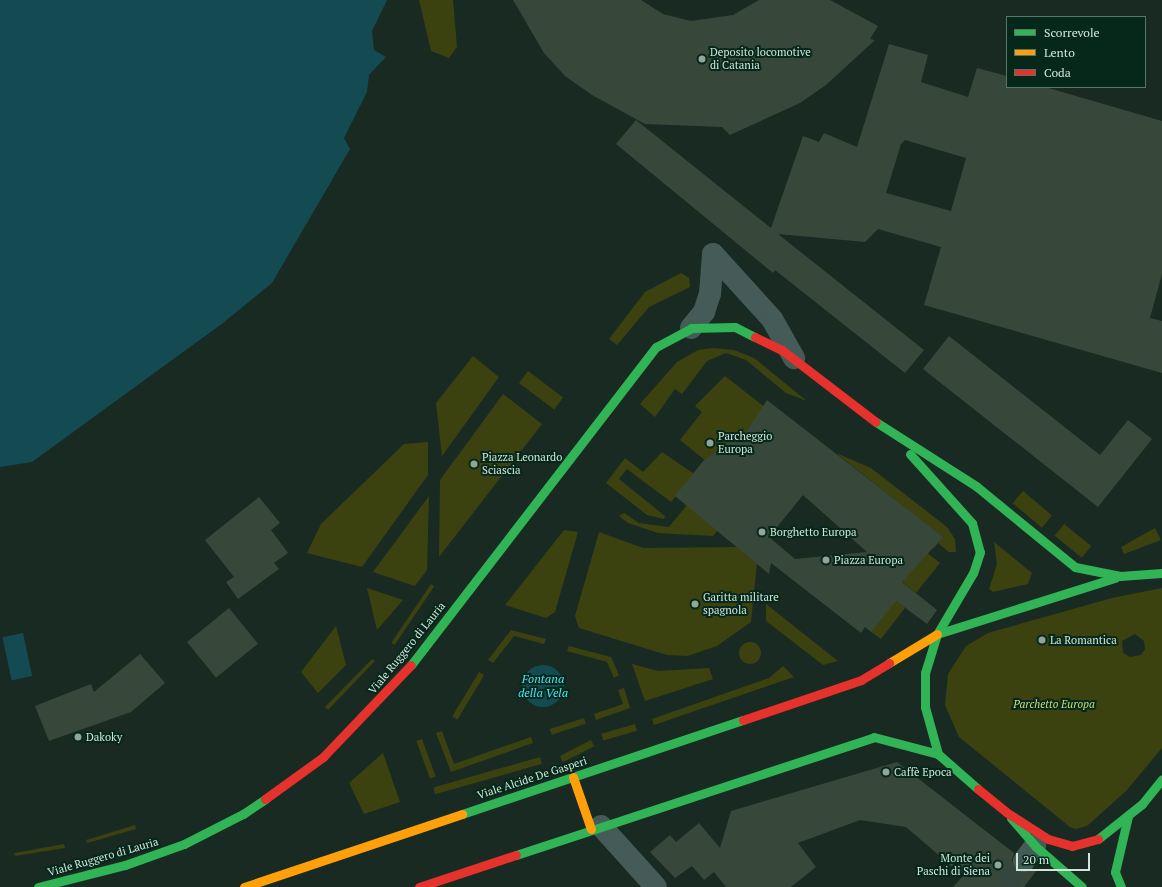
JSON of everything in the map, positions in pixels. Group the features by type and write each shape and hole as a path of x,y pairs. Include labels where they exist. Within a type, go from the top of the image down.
{"main road":[{"path":"691,328 735,327 794,358 887,430 976,486 1075,567 1120,576 1162,573"},
{"name":"Viale Ruggero di Lauria","path":"38,887 126,865 184,844 243,814 323,757 400,679 621,389 656,347 691,328"},
{"path":"887,430 960,507 977,536 980,552 973,573 937,634 922,688 938,754"},
{"path":"937,634 1162,562"},
{"name":"Viale Alcide De Gasperi","path":"244,887 828,691 875,673 937,634"},
{"path":"419,887 874,737 938,754 1006,812 1048,838 1072,846 1097,840 1128,816 1162,779"},
{"path":"573,777 596,828"},
{"path":"1006,812 1030,854 1082,887"},
{"path":"1121,887 1115,872 1128,816"}],"street":[{"path":"691,328 704,312 710,294 713,254 772,319 794,358"},
{"path":"596,828 656,887"}],"green space":[{"path":"419,0 453,0 457,47 449,58 431,51"},
{"path":"681,273 689,278 690,287 649,307 617,345 609,339 645,292"},
{"path":"713,348 734,350 754,358 807,401 786,393 746,360 726,353 707,361 682,394 675,389 655,417 640,404 677,362 698,350"},
{"path":"473,356 499,377 442,456 436,403"},
{"path":"528,371 563,397 554,409 519,383"},
{"path":"725,376 938,543 934,548 909,527 782,473 706,461 680,440 702,412 695,406"},
{"path":"503,394 542,424 439,557 440,480"},
{"path":"428,442 428,475 362,567 307,553 321,524 404,444"},
{"path":"662,452 706,482 680,491 671,502 627,469 619,479 665,516 664,519 647,515 606,483 625,458 643,472"},
{"path":"836,453 871,468 947,527 955,539 956,552 949,552 938,543 942,537"},
{"path":"1023,491 1052,515 1042,528 1013,503"},
{"path":"429,496 427,570 415,586 373,572"},
{"path":"687,505 718,530 713,536 658,533 628,523 619,516 624,513 639,523 669,527"},
{"path":"1064,524 1091,546 1082,558 1055,536"},
{"path":"1155,528 1161,540 1124,554 1121,547"},
{"path":"564,530 578,532 555,612 546,618 505,605"},
{"path":"599,532 643,548 740,547 757,563 751,622 717,646 687,656 667,655 579,628 575,616"},
{"path":"912,541 940,563 916,593 899,579"},
{"path":"994,542 1032,573 1028,584 993,592 989,589 997,564"},
{"path":"431,584 434,586 395,645 391,643"},
{"path":"367,588 403,600 377,630"},
{"name":"Parchetto Europa","path":"1162,588 1162,748 1126,791 1087,826 1076,829 1070,827 959,737 945,705 948,674 966,646 988,633 1112,598","holes":["1135,634 1144,641 1145,649 1141,655 1130,657 1123,653 1122,641"]},
{"path":"889,595 905,608 881,639 871,632"},
{"path":"766,604 838,661 823,665 766,621"},
{"path":"336,626 346,665 318,693 301,672"},
{"path":"511,630 546,639 544,644 514,636 493,663 488,660"},
{"path":"750,642 758,645 761,653 758,661 750,664 742,661 739,653 742,645"},
{"path":"569,646 611,657 619,675 614,678 607,662 567,651"},
{"path":"372,659 375,661 328,710 325,707"},
{"path":"632,664 658,671 709,668 713,679 645,701"},
{"path":"783,666 794,677 654,725 652,719 769,678"},
{"path":"479,672 484,675 457,720 452,717"},
{"path":"624,688 630,708 596,720 594,714 623,704 618,690"},
{"path":"584,718 586,724 552,735 550,729"},
{"path":"635,724 637,731 603,740 601,734"},
{"path":"442,731 454,764 531,737 533,743 451,772 436,733"},
{"path":"422,739 436,777 430,779 416,741"},
{"path":"591,740 594,746 563,762 560,756"},
{"path":"383,753 400,802 364,814 349,783"},
{"path":"540,757 542,764 435,794 433,788"},
{"path":"135,825 136,829 87,843 86,840"},
{"path":"64,844 65,848 15,856 14,853"}],"water":[{"path":"0,0 387,0 372,31 374,50 386,57 369,75 367,92 344,138 350,149 272,283 223,323 32,462 0,467"},
{"path":"23,633 32,676 12,680 2,637"},
{"name":"Fontana della Vela","path":"543,665 558,671 564,686 558,701 543,707 528,701 522,686 528,671"}],"building":[{"name":"Deposito locomotive di Catania","path":"513,0 641,0 663,14 691,21 733,15 759,0 830,0 878,26 870,39 875,40 826,85 800,103 730,135 722,127 645,124 592,95 565,76 544,53"},
{"path":"889,44 928,55 921,82 968,97 977,68 1006,76 1006,88 1048,88 1162,121 1162,274 1150,318 1162,321 1162,373 924,305 941,247 878,229 865,242 778,234 924,350 905,373 775,270 773,273 616,144 636,120 771,228 803,136 819,142 824,133 857,147","holes":["905,140 966,158 951,211 886,193 901,144"]},
{"path":"949,336 1100,455 1128,420 1152,439 1098,507 923,369"},
{"path":"767,400 943,537 902,582 937,610 927,624 896,601 871,632 865,627 861,633 771,563 769,574 675,496 704,460 733,439 739,443","holes":["803,495 867,552 795,559 769,537"]},
{"path":"259,497 280,523 271,530 288,553 274,563 279,569 238,599 226,582 234,577 205,540"},
{"path":"229,608 258,644 216,678 187,642"},
{"path":"140,654 165,683 131,712 49,741 35,706 91,684 94,692"},
{"path":"897,762 1014,853 1012,860 1016,871 1036,871 1024,887 953,887 963,876 906,827 860,820 798,843 816,867 791,887 726,887 714,872 704,880 692,866 675,878 650,852 670,835 676,842 699,823 720,848 731,811"}],"tunnel":[{"path":"1005,887 1024,861"}],"traffic: fast":[{"path":"411,665 656,347 691,328 735,327 755,337"},
{"path":"876,422 976,486 1075,567 1120,576 1162,573"},
{"path":"910,454 972,523 980,552 973,573 937,634 925,673 925,707 938,754 978,789"},
{"path":"937,634 1115,578"},
{"path":"462,814 743,720"},
{"path":"516,855 874,737 938,754"},
{"path":"1098,839 1142,804 1162,779"},
{"path":"38,887 125,865 184,844 243,814 265,799"},
{"path":"1121,887 1115,872 1128,816"},
{"path":"1011,818 1035,846 1082,887"}],"traffic: slow":[{"path":"889,663 937,634"},
{"path":"573,777 591,829"},
{"path":"244,887 462,814"}],"traffic: jam":[{"path":"755,337 782,350 876,422"},
{"path":"743,720 861,680 889,663"},
{"path":"265,799 323,757 411,665"},
{"path":"978,789 1006,812 1048,839 1072,846 1098,839"},
{"path":"419,887 516,855"}],"place":[{"name":"Deposito locomotive di Catania","path":"702,59"},
{"name":"Parcheggio Europa","path":"710,443"},
{"name":"Piazza Leonardo Sciascia","path":"474,464"},
{"name":"Borghetto Europa","path":"762,532"},
{"name":"Piazza Europa","path":"826,560"},
{"name":"Garitta militare spagnola","path":"695,604"},
{"name":"La Romantica","path":"1042,640"},
{"name":"Dakoky","path":"78,737"},
{"name":"Caffè Epoca","path":"886,772"},
{"name":"Monte dei Paschi di Siena","path":"998,865"}]}
